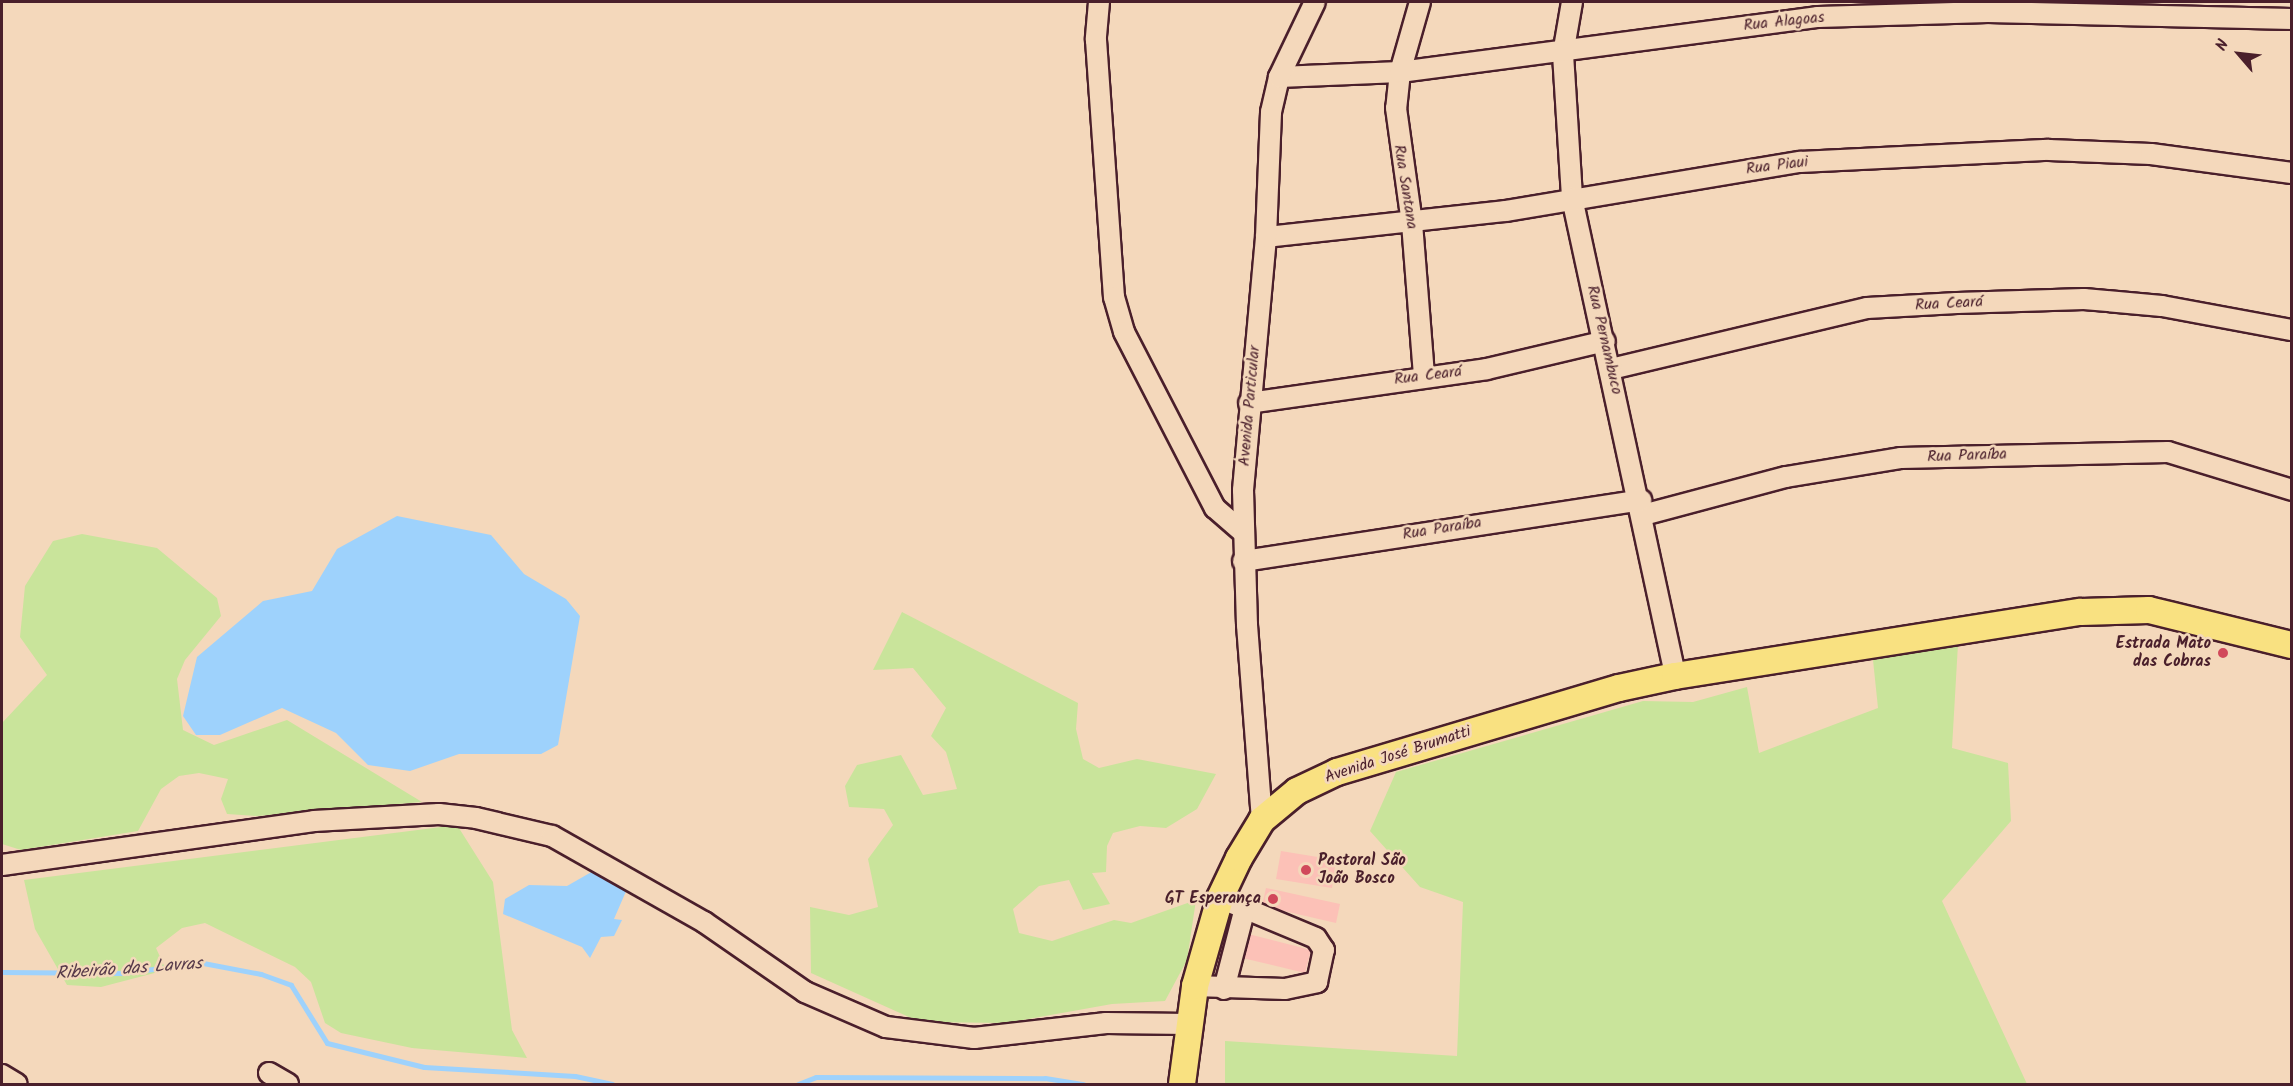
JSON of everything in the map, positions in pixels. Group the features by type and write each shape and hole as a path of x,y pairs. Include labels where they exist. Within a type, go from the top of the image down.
{"main road":[{"path":"1675,676 2081,612 2149,610 2292,645"},
{"name":"Avenida José Brumatti","path":"1182,1084 1195,986 1220,898 1262,820 1297,791 1337,772 1619,688 1675,676"}],"street":[{"path":"1099,2 1096,40 1113,297 1124,332 1215,508 1243,532"},
{"name":"Avenida Particular","path":"1262,820 1243,561 1249,403 1266,237 1270,132 1279,76 1315,2"},
{"name":"Rua Santana","path":"1420,2 1400,72 1398,148 1412,223 1424,375"},
{"name":"Rua Pernambuco","path":"1572,2 1563,54 1572,198 1642,508 1675,676"},
{"name":"Rua Alagoas","path":"1279,76 1400,72 1563,54 1818,16 2000,12 2292,19"},
{"name":"Rua Piaui","path":"1266,237 1412,223 1800,162 2049,150 2151,154 2292,173"},
{"name":"Rua Ceará","path":"1611,369 1867,308 1946,303 2084,299 2162,306 2292,330"},
{"name":"Rua Ceará","path":"1249,403 1424,375 1536,361 1605,341"},
{"name":"Rua Paraíba","path":"1243,561 1642,508 1786,477 1901,458 2168,452 2292,490"},
{"path":"2,865 314,821 439,814 476,818 552,836 704,922 804,992 886,1027 974,1038 1106,1023 1189,1024"},
{"path":"1195,986 1224,989 1303,988 1317,982 1324,950 1316,938 1220,898"},
{"path":"1224,989 1245,908"},
{"path":"269,1073 288,1084"},
{"path":"2,1074 17,1084"}],"green space":[{"path":"82,534 157,548 217,598 221,616 185,660 177,679 183,730 214,745 287,720 422,802 257,816 227,814 221,799 228,779 199,773 179,776 161,789 138,831 21,850 2,844 2,723 47,675 20,637 25,586 53,541"},
{"path":"902,612 1078,703 1076,729 1083,759 1099,768 1137,759 1216,774 1197,809 1166,828 1140,826 1113,833 1107,846 1106,872 1092,873 1110,904 1083,910 1069,880 1039,886 1013,909 1019,933 1052,941 1114,920 1131,923 1196,900 1187,960 1165,1001 1112,1004 1006,1023 920,1022 811,973 810,907 849,915 878,907 868,859 893,825 884,809 849,807 845,786 857,765 901,755 923,795 957,789 946,752 931,736 946,708 913,668 873,670"},
{"path":"1958,644 1952,748 2008,763 2011,821 1942,901 2027,1084 1225,1084 1225,1041 1457,1056 1463,902 1420,887 1370,831 1396,772 1643,701 1693,702 1747,687 1759,753 1878,708 1873,660"},
{"path":"457,825 493,882 512,1030 527,1058 412,1048 341,1033 325,1023 311,982 295,967 205,923 182,928 156,948 166,970 101,987 67,985 35,929 24,880"}],"water":[{"path":"397,516 491,535 524,574 566,599 580,616 558,745 541,754 459,754 410,771 368,765 336,733 282,708 220,735 196,735 183,716 197,657 263,601 312,591 337,549"},
{"path":"595,870 627,889 614,919 622,920 614,936 601,937 590,958 582,947 503,914 505,899 529,885 567,886"}],"building":[{"name":"Pastoral São João Bosco","path":"1281,851 1336,860 1332,888 1276,879"},
{"path":"1266,888 1340,904 1336,923 1262,906"},
{"name":"GT Esperança","path":"1240,932 1311,950 1305,973 1234,956"}],"waterway":[{"name":"Ribeirão das Lavras","path":"2,972 120,973 203,963 261,974 291,985 327,1043 424,1067 575,1076 612,1084"},
{"name":"Ribeirão das Lavras","path":"798,1084 816,1077 1045,1078 1084,1084"}],"place":[{"name":"Estrada Mato das Cobras","path":"2223,653"},
{"name":"Pastoral São João Bosco","path":"1306,870"},
{"name":"GT Esperança","path":"1273,899"}]}
